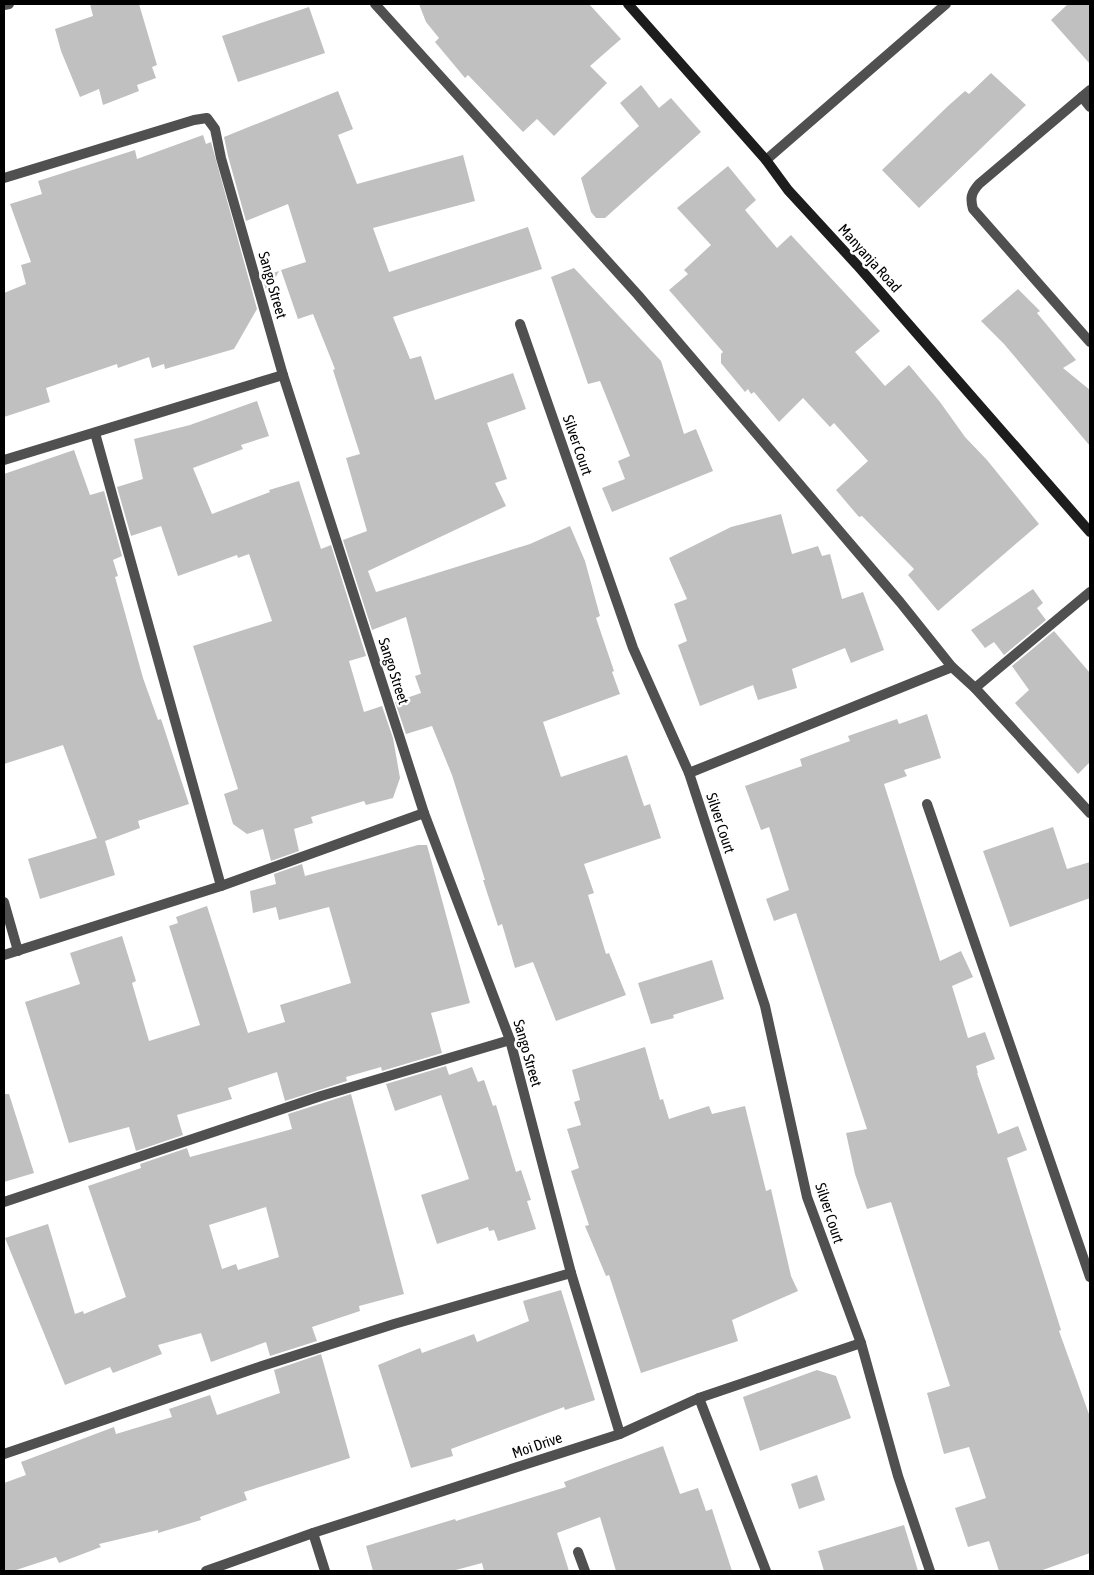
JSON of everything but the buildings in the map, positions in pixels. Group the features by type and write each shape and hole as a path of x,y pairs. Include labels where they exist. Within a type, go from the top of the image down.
{"main road":[{"name":"Manyanja Road","path":"628,4 766,160 788,190 857,265 1090,532"}],"street":[{"path":"4,6 9,4"},
{"path":"374,4 644,302 952,667 975,688 1090,813"},
{"path":"766,160 946,4"},
{"path":"1090,90 979,184 971,193 970,200 972,210 1090,342"},
{"path":"1082,97 1090,107"},
{"name":"Sango Street","path":"4,178 194,120 207,118 215,129 221,158 282,375 424,813 510,1040 571,1273 620,1434"},
{"name":"Silver Court","path":"520,324 633,648 689,772 765,1006 807,1197 861,1343 898,1476 930,1571"},
{"path":"4,460 282,375"},
{"path":"95,433 220,886"},
{"path":"975,688 1090,592"},
{"path":"689,772 952,667"},
{"path":"927,804 1090,1277"},
{"path":"4,955 220,886 424,813"},
{"path":"4,902 18,950"},
{"path":"4,1202 347,1088 510,1040"},
{"path":"4,1454 262,1366 394,1324 571,1273"},
{"name":"Moi Drive","path":"206,1571 313,1533 620,1434 699,1398 861,1343"},
{"path":"699,1398 766,1571"},
{"path":"313,1533 325,1571"},
{"path":"578,1552 585,1571"}]}
